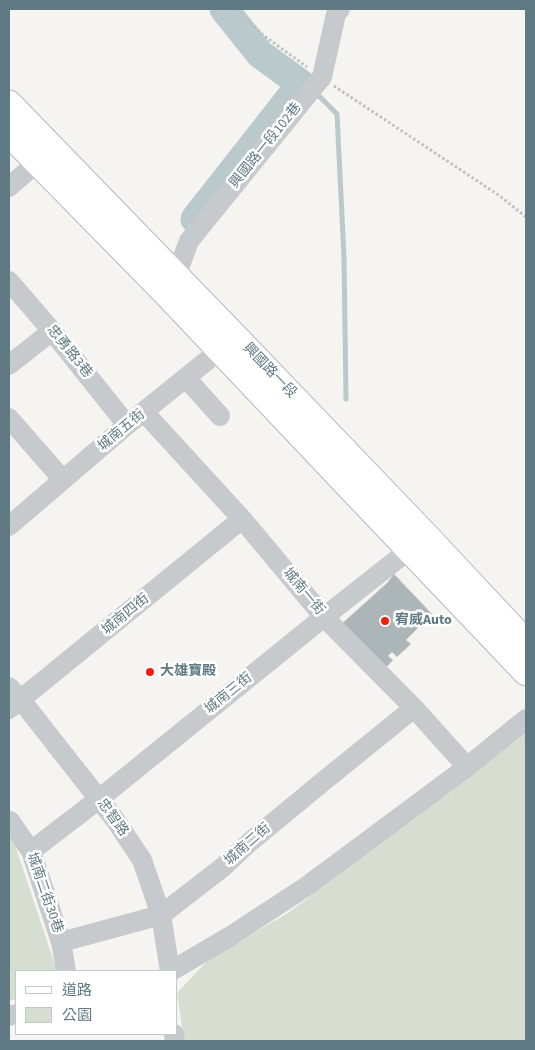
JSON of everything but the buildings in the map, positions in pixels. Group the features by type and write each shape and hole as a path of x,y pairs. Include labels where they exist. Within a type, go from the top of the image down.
{"main road":[{"name":"興國路一段","path":"9,103 45,156 168,295 228,344"},
{"name":"興國路一段","path":"9,134 45,156 176,276 228,344 346,484 418,542 526,642"},
{"name":"興國路一段","path":"418,542 526,673"}],"street":[{"name":"興國路一段102巷","path":"176,276 189,241 322,77 336,14 340,9"},
{"path":"9,186 45,156"},
{"name":"忠勇路3巷","path":"9,281 128,425"},
{"path":"9,365 52,331"},
{"name":"城南五街","path":"9,526 128,425 228,344"},
{"path":"186,378 220,416"},
{"name":"城南一街","path":"144,412 242,520 324,617 414,708 467,766"},
{"path":"9,418 63,480"},
{"name":"城南四街","path":"13,699 242,520"},
{"name":"城南三街","path":"31,851 99,799 418,542"},
{"name":"忠智路","path":"13,699 99,799 142,860 162,915 170,970"},
{"name":"城南二街","path":"61,942 162,915 414,708"},
{"path":"172,970 229,937 307,886 467,766 526,719"},
{"name":"城南二街30巷","path":"9,822 31,851 61,942 66,970"}],"path":[{"path":"236,9 263,36 500,196 526,217"}],"green space":[{"path":"526,729 526,1041 184,1041 178,992 210,958 288,913 501,752"},
{"path":"9,838 15,845 57,970 15,970 15,999 9,1001"}],"waterway":[{"path":"195,219 301,84 260,54 224,9"},
{"path":"315,94 337,114 344,257 346,399"}],"place":[{"name":"宥威Auto","path":"385,621"},
{"name":"大雄寶殿","path":"150,672"}]}
